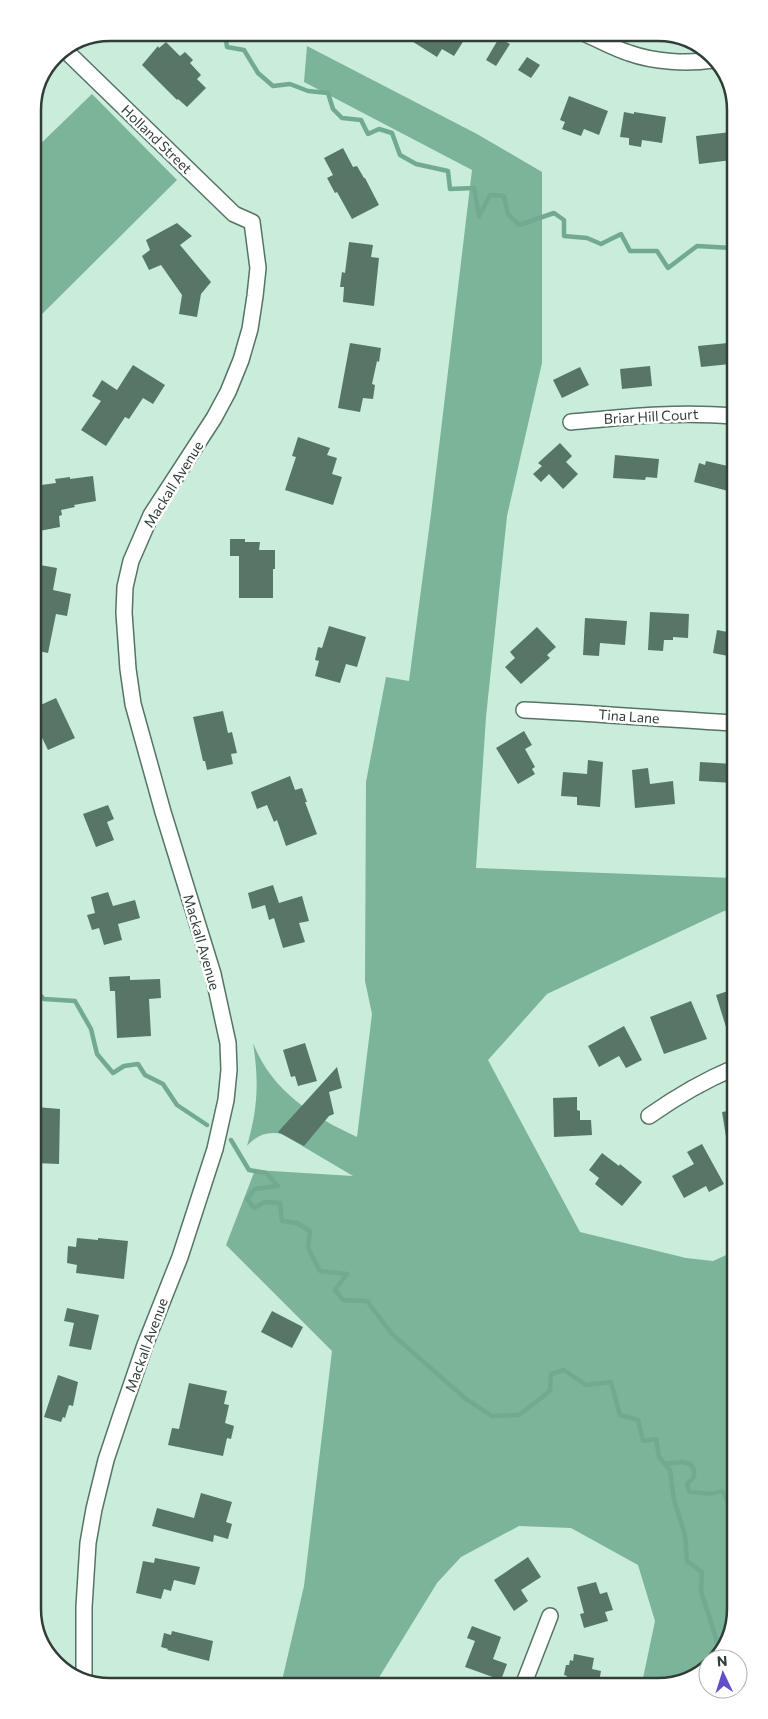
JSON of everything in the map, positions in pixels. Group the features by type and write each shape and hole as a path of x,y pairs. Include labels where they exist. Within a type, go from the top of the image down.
{"street":[{"path":"601,41 629,53 658,60 691,62 707,61"},
{"name":"Holland Street","path":"70,55 234,214 252,222"},
{"name":"Mackall Avenue","path":"84,1673 84,1607 88,1543 94,1509 106,1460 145,1345 180,1257 215,1149 226,1100 229,1070 228,1043 213,974 163,812 133,704 128,669 124,613 126,587 131,561 152,515 214,418 228,392 241,360 250,329 258,268 252,222"},
{"name":"Briar Hill Court","path":"570,422 668,413 727,416"},
{"name":"Tina Lane","path":"524,710 727,723"},
{"path":"648,1116 682,1093 727,1071"},
{"path":"526,1678 550,1616"}],"green space":[{"path":"307,46 477,134 542,172 542,363 507,516 486,717 476,868 727,878 727,911 724,911 547,994 488,1060 580,1232 686,1258 713,1261 727,1255 726,1618 720,1640 714,1649 698,1649 698,1665 689,1671 672,1676 643,1678 655,1621 638,1565 571,1528 519,1526 461,1557 437,1583 379,1678 283,1678 304,1586 332,1351 226,1245 255,1170 353,1176 282,1134 272,1133 263,1135 247,1146 255,1107 257,1082 253,1043 271,1075 295,1100 324,1120 357,1137 372,1014 365,981 366,782 386,677 409,681 472,170 304,82"},
{"path":"92,94 177,180 41,315 41,143"}],"building":[{"path":"412,41 463,41 454,56 442,49 437,57"},
{"path":"497,41 504,41 510,44 496,66 486,60"},
{"path":"166,42 180,56 185,52 193,60 190,63 201,75 197,79 206,88 187,107 177,100 142,65 158,46 159,48"},
{"path":"527,57 540,65 531,78 518,70"},
{"path":"569,96 608,111 599,135 584,129 581,136 562,129 565,122 560,120"},
{"path":"624,112 666,117 662,143 642,140 641,147 629,145 629,138 620,137"},
{"path":"727,132 727,161 699,164 696,136"},
{"path":"343,148 353,167 357,166 365,178 379,205 352,219 327,178 333,175 324,158"},
{"path":"177,223 192,236 180,245 211,282 201,294 197,317 179,314 182,295 161,265 149,270 142,256 150,250 146,240"},
{"path":"349,242 373,245 371,257 379,258 374,306 343,302 344,287 340,287 342,272 345,273"},
{"path":"350,343 381,348 372,384 375,385 373,399 363,398 360,412 338,408"},
{"path":"727,343 727,364 701,367 698,346"},
{"path":"133,365 165,385 153,404 143,398 129,419 125,417 106,446 81,430 101,401 92,396 102,380 117,390"},
{"path":"650,366 652,386 622,389 620,369"},
{"path":"580,367 589,385 562,398 553,380"},
{"path":"298,437 330,448 327,455 337,458 332,474 342,477 333,505 285,490 296,457 292,456"},
{"path":"560,443 572,456 566,462 578,474 563,489 549,474 541,482 533,474 542,466 538,463"},
{"path":"615,455 659,459 657,478 646,477 645,480 613,478"},
{"path":"706,461 727,466 727,491 694,482 699,463 705,465"},
{"path":"93,476 96,501 74,505 75,507 61,510 62,515 59,516 60,527 41,531 41,485 56,483 55,479 70,477 70,479"},
{"path":"230,539 260,542 259,550 275,550 273,598 239,598 239,556 230,556"},
{"path":"41,565 57,568 53,590 71,594 67,616 56,614 48,653 41,652"},
{"path":"650,612 689,614 688,638 673,637 673,640 664,640 663,651 648,650"},
{"path":"585,618 627,621 625,645 600,643 599,656 583,655"},
{"path":"329,626 366,637 357,667 346,664 340,683 315,676 319,661 315,660 318,647 322,648"},
{"path":"537,627 556,647 547,655 550,658 521,684 505,667 515,658 510,652"},
{"path":"717,630 727,632 727,656 713,653"},
{"path":"56,698 75,738 48,750 41,736 41,705"},
{"path":"223,711 228,733 232,732 237,753 231,754 233,764 207,770 205,761 203,761 193,717"},
{"path":"524,731 532,745 525,749 535,767 532,769 535,774 518,784 496,748"},
{"path":"588,760 603,762 600,807 577,805 577,797 561,796 563,772 587,774"},
{"path":"700,762 727,764 727,783 699,781"},
{"path":"648,768 650,784 673,781 675,804 635,808 632,770"},
{"path":"290,776 295,790 302,788 317,834 286,846 277,820 274,822 267,805 257,809 251,792"},
{"path":"108,805 114,819 107,822 114,840 96,847 83,814"},
{"path":"273,885 279,903 302,896 309,921 299,923 305,942 283,948 274,918 269,920 265,905 252,909 248,893"},
{"path":"108,892 113,906 135,900 140,918 118,924 122,940 104,945 99,928 92,930 87,915 95,913 91,897"},
{"path":"130,976 130,980 160,979 161,998 149,999 151,1036 117,1038 115,991 110,991 109,977"},
{"path":"727,991 727,1030 716,995"},
{"path":"691,1001 707,1039 664,1054 650,1017"},
{"path":"624,1026 642,1060 626,1068 619,1056 599,1067 588,1046"},
{"path":"305,1043 317,1081 298,1086 295,1076 291,1077 283,1050"},
{"path":"337,1067 342,1088 329,1092 334,1114 329,1116 304,1146 278,1132"},
{"path":"577,1097 577,1110 580,1111 580,1120 591,1120 592,1135 554,1137 553,1098"},
{"path":"41,1107 60,1109 59,1164 41,1163"},
{"path":"727,1111 727,1143 722,1112"},
{"path":"702,1144 724,1184 709,1192 706,1186 684,1198 672,1176 694,1164 687,1152"},
{"path":"602,1153 619,1166 620,1164 642,1182 622,1206 595,1184 599,1178 589,1170"},
{"path":"77,1238 128,1241 124,1279 76,1273 77,1265 67,1263 68,1246 76,1247"},
{"path":"67,1308 99,1315 91,1350 69,1346 74,1323 64,1321"},
{"path":"272,1311 303,1327 292,1348 261,1332"},
{"path":"58,1375 78,1382 73,1406 69,1405 65,1418 63,1417 61,1422 44,1417"},
{"path":"189,1383 227,1391 224,1404 229,1405 225,1423 234,1426 231,1439 227,1438 223,1456 168,1445 172,1428 179,1429"},
{"path":"201,1493 232,1502 226,1522 232,1524 228,1539 214,1535 213,1542 152,1526 157,1508 194,1518"},
{"path":"528,1557 541,1577 521,1590 528,1601 514,1611 494,1580"},
{"path":"155,1558 200,1567 195,1585 174,1580 171,1591 164,1589 161,1599 136,1593 143,1561 154,1563"},
{"path":"596,1582 600,1594 607,1592 613,1610 605,1612 608,1621 584,1628 580,1614 584,1613 577,1587"},
{"path":"472,1626 501,1637 493,1659 507,1664 502,1678 495,1678 465,1667 475,1641 467,1638"},
{"path":"172,1631 213,1641 209,1661 161,1647 164,1633 171,1635"},
{"path":"574,1654 594,1658 592,1669 601,1671 600,1678 567,1678 567,1676 564,1675 566,1665 569,1665 570,1660 573,1661"}],"waterway":[{"path":"226,41 227,47 244,50 258,73 273,86 290,84 308,91 328,93 333,109 342,118 361,120 368,134 379,129 392,133 400,155 416,164 448,171 450,189 474,188 479,216 490,195 504,196 508,214 519,225 554,213 564,220 564,236 587,238 601,244 621,234 630,251 657,251 668,268 697,246 727,248"},
{"path":"41,996 44,999 75,1001 91,1029 97,1054 113,1073 124,1066 138,1064 145,1075 163,1084 177,1105 207,1125"},
{"path":"231,1140 249,1170 266,1173 278,1186 255,1189 247,1199 254,1208 265,1202 280,1203 282,1221 297,1223 310,1231 308,1248 320,1271 347,1274 335,1290 343,1300 367,1301 392,1334 466,1399 492,1416 519,1415 550,1391 551,1374 564,1370 586,1385 611,1382 620,1415 638,1420 643,1441 656,1439 659,1457 670,1470 674,1500 685,1535 687,1561 702,1572 701,1591 717,1645"},
{"path":"665,1464 682,1462 690,1464 694,1469 694,1477 687,1484 689,1492 709,1494 722,1491 727,1499"}]}
